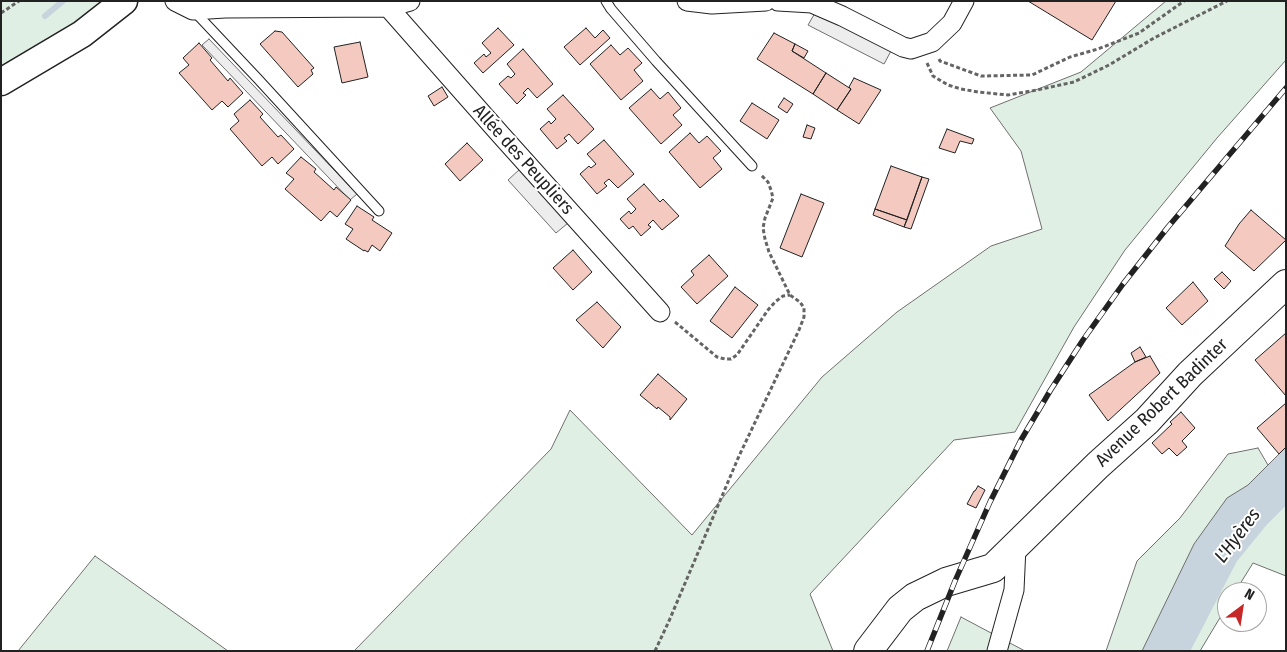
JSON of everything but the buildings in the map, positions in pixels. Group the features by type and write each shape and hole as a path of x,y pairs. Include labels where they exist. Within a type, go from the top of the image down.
{"main road":[{"name":"Avenue Robert Badinter","path":"1016,547 1098,465 1147,421 1190,374 1286,284"},
{"path":"868,651 900,609 915,598 946,582 993,568 1016,547"}],"street":[{"path":"1,82 82,34 124,1"},
{"path":"175,1 192,10 388,7 410,1"},
{"path":"687,1 766,1"},
{"path":"778,1 812,3 902,47 910,49 928,44 952,23 964,1"},
{"name":"Allée des Peupliers","path":"388,7 660,312"},
{"path":"997,651 1014,590 1016,547"}],"lane":[{"path":"606,1 656,61 752,166"},
{"path":"192,10 379,211"}],"path":[{"path":"1,13 19,1"},
{"path":"928,44 940,61 981,76 1032,75 1070,57 1098,49 1139,32 1184,1"},
{"path":"928,44 924,56 933,76 948,85 961,89 1008,95 1074,82 1227,1"},
{"path":"655,651 739,456 804,317 804,308 800,302 790,295 764,240 763,228 772,198 771,190 768,182 752,166"},
{"path":"660,312 683,328 717,357 731,359 737,355 775,302 783,296 790,295"}],"green space":[{"path":"1,1 118,1 1,76"},
{"path":"1166,1 1286,1 1286,60 1217,138 1125,250 1074,327 1015,432 954,440 810,594 833,651 354,651 551,449 570,410 692,535 822,377 897,312 991,246 1042,229 1021,151 990,108 1081,72"},
{"path":"1258,448 1268,465 1274,490 1286,480 1286,576 1253,563 1241,582 1217,582 1217,623 1200,651 1106,651 1137,561 1180,518 1228,454"},
{"path":"95,556 228,651 18,651"},
{"path":"961,617 1025,651 947,651"}],"shaded area":[{"path":"815,13 891,51 884,64 808,25"},
{"path":"209,39 357,194 350,200 202,45"},
{"path":"520,169 568,223 556,233 508,180"},
{"path":"1286,447 1286,480 1253,513 1222,551 1170,651 1142,651 1194,544 1227,498 1248,485"}],"waterway":[{"path":"45,16 63,1"},
{"name":"L'Hyères","path":"1170,651 1222,551 1253,513 1286,480"}],"railway":[{"path":"927,651 990,502 1021,440 1050,391 1123,284 1168,227 1286,88"}]}
